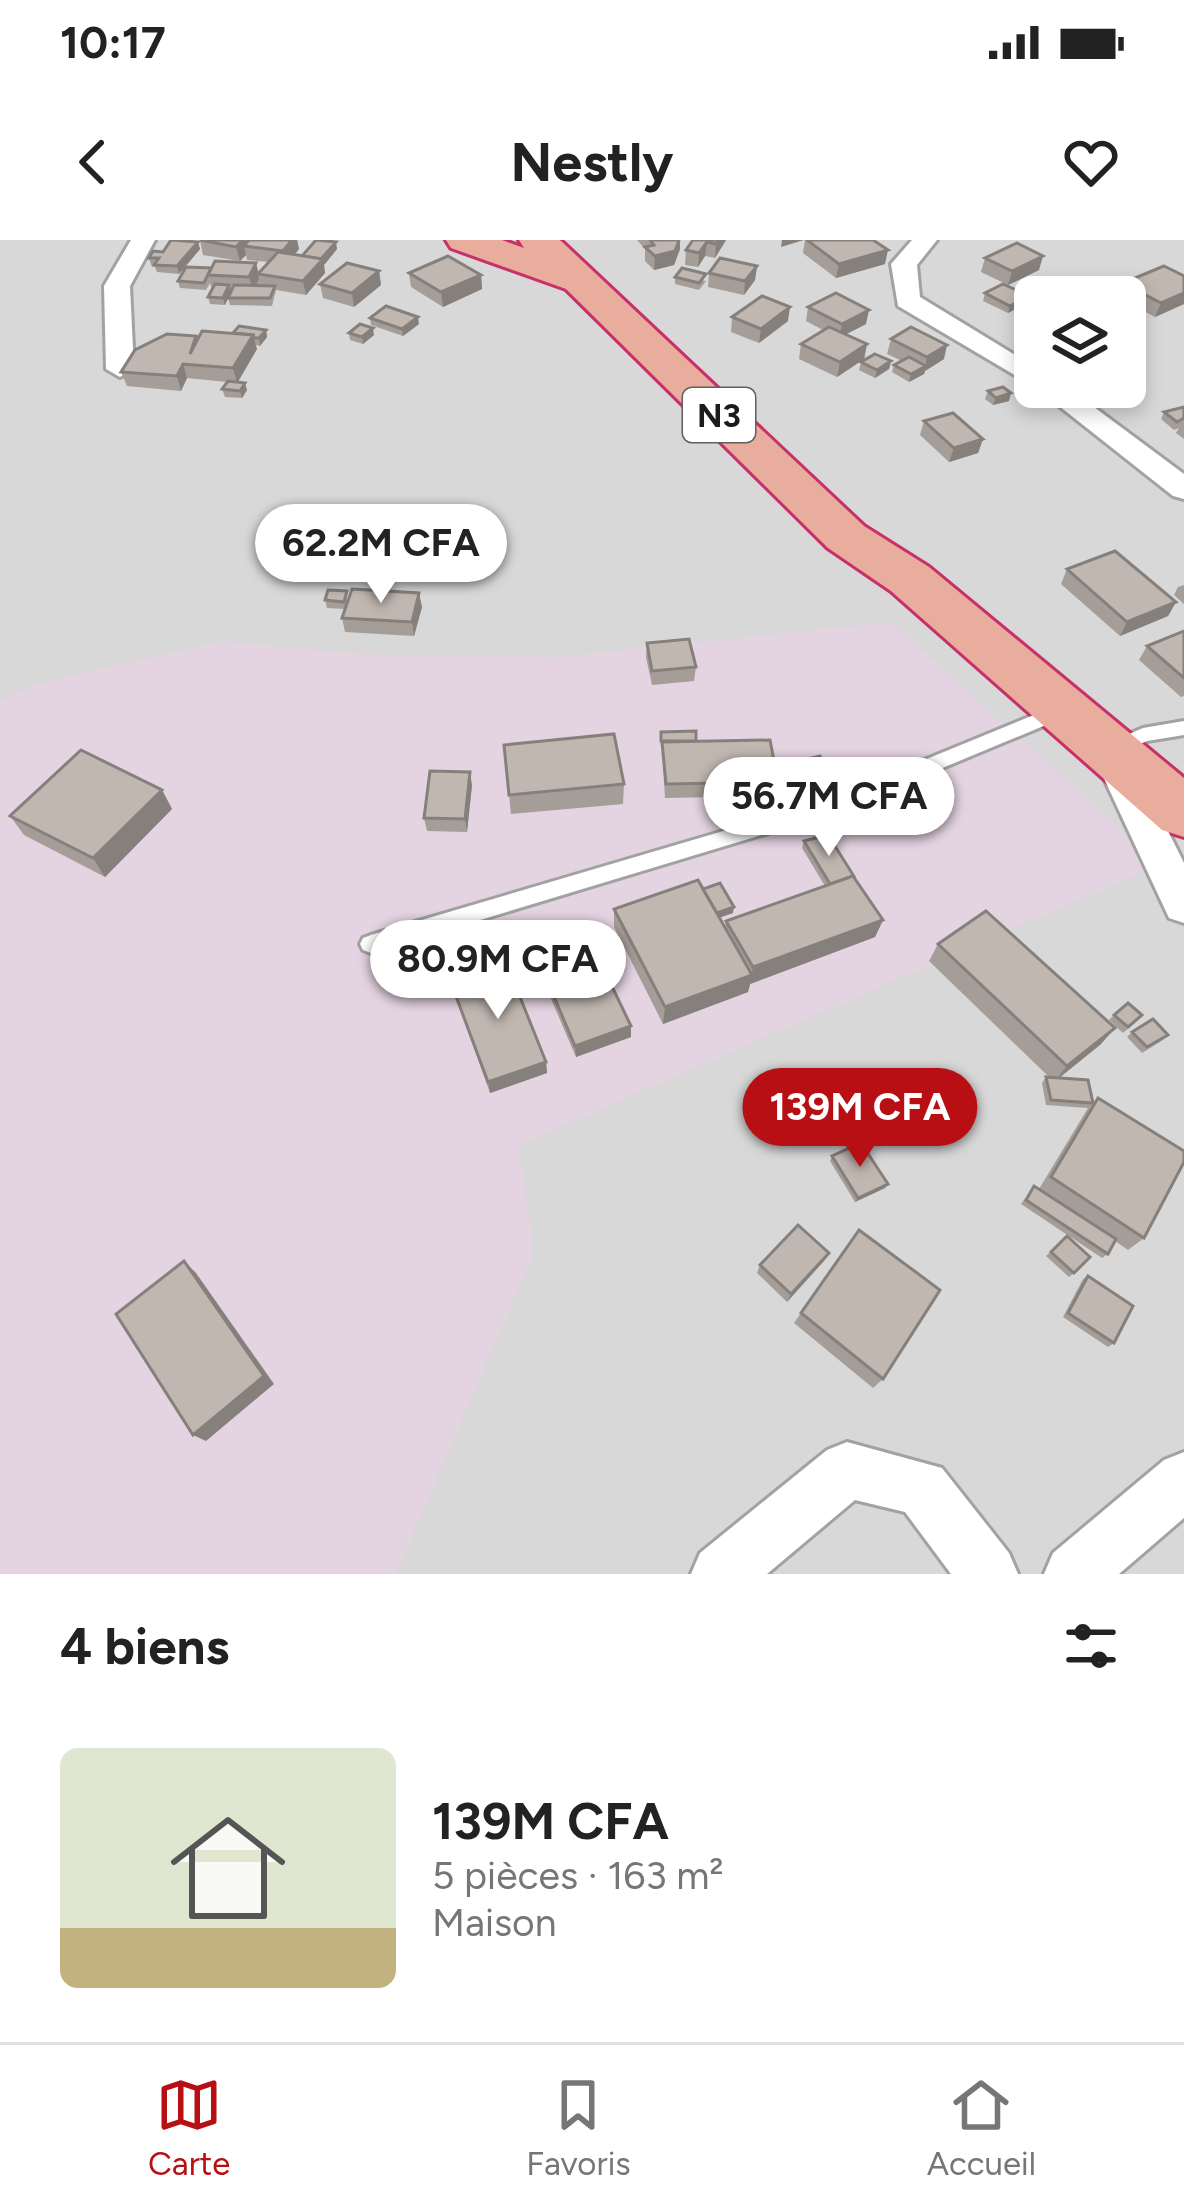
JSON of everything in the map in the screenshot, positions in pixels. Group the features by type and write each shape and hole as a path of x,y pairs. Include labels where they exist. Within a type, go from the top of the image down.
{"highway":[{"path":"465,240 574,260"},
{"name":"N3","path":"538,240 574,260 846,537 910,579 1184,813"}],"street":[{"path":"120,369 117,286 142,240"},
{"path":"925,240 904,264 907,300 1014,366"},
{"path":"1077,408 1184,489"},
{"path":"1110,750 1184,906"},
{"path":"721,1574 847,1470 922,1488 988,1574"},
{"path":"1074,1574 1184,1480"}],"lane":[{"path":"371,944 826,808 1064,710"},
{"path":"1110,750 1143,735 1184,728"}],"shaded area":[{"path":"0,240 1184,240 1184,1574 0,1574"},
{"path":"891,622 1160,864 519,1145 534,1253 396,1574 0,1574 0,701 35,685 221,641 358,654 559,657"}],"building":[{"path":"171,240 198,242 177,266 154,265 159,258 149,258 153,251 163,252"},
{"path":"200,240 243,240 236,247"},
{"path":"249,240 292,240 283,251 244,246"},
{"path":"316,240 336,242 321,259 302,256"},
{"path":"650,240 679,240 675,251 655,256 645,247 654,245"},
{"path":"693,240 719,240 707,242 699,253 686,250"},
{"path":"807,240 873,240 888,250 839,264"},
{"path":"1017,243 1043,256 1012,271 985,258"},
{"path":"278,252 323,259 303,281 258,274"},
{"path":"448,256 481,275 441,292 409,273"},
{"path":"720,258 757,266 745,281 709,273"},
{"path":"215,261 256,263 249,277 208,275"},
{"path":"347,263 379,271 352,293 320,284"},
{"path":"1164,266 1184,276 1184,293 1161,303 1146,295 1146,276 1140,276"},
{"path":"186,267 211,268 204,283 178,281"},
{"path":"682,268 706,274 699,283 675,277"},
{"path":"215,284 229,285 223,298 208,297"},
{"path":"1003,284 1014,289 1014,304 1010,306 985,293"},
{"path":"234,285 275,286 270,298 228,298"},
{"path":"836,293 869,310 842,324 808,307"},
{"path":"762,296 790,307 761,329 732,317"},
{"path":"386,306 418,317 402,329 370,318"},
{"path":"360,324 373,328 362,337 349,333"},
{"path":"239,326 266,330 254,338 233,333"},
{"path":"829,327 867,344 840,362 801,344"},
{"path":"911,327 947,345 927,357 891,339"},
{"path":"202,331 253,335 233,368 183,364 177,376 121,372 135,350 167,334 196,336 190,354"},
{"path":"875,354 891,361 877,370 861,362"},
{"path":"909,357 926,366 911,374 894,365"},
{"path":"228,381 245,383 240,391 222,389"},
{"path":"1003,387 1011,393 996,398 988,391"},
{"path":"1184,407 1184,418 1177,422 1164,412"},
{"path":"953,413 983,439 954,448 924,421"},
{"path":"1115,551 1176,602 1127,622 1067,569"},
{"path":"352,589 419,593 412,622 342,618"},
{"path":"328,590 347,591 344,602 325,600"},
{"path":"1184,631 1184,678 1147,646"},
{"path":"689,639 696,667 652,671 647,643"},
{"path":"696,731 696,741 661,741 661,732"},
{"path":"614,734 624,784 509,795 504,745"},
{"path":"770,740 778,782 666,784 662,742"},
{"path":"81,750 162,790 93,858 10,816"},
{"path":"820,756 830,774 806,780 795,762"},
{"path":"430,771 470,772 465,819 424,818"},
{"path":"828,835 855,878 830,884 804,841"},
{"path":"853,876 883,920 753,967 726,921"},
{"path":"698,880 752,975 665,1007 614,909"},
{"path":"720,883 734,907 717,913 703,889"},
{"path":"986,911 1115,1028 1067,1066 938,944"},
{"path":"584,928 631,1026 575,1046 532,945"},
{"path":"506,962 546,1062 488,1082 450,980"},
{"path":"1128,1003 1142,1015 1128,1027 1114,1015"},
{"path":"1153,1019 1168,1035 1147,1047 1132,1032"},
{"path":"1046,1077 1088,1080 1093,1103 1051,1100"},
{"path":"1098,1098 1184,1151 1184,1162 1144,1238 1051,1177"},
{"path":"861,1143 888,1184 858,1198 832,1156"},
{"path":"1034,1186 1116,1239 1108,1254 1026,1200"},
{"path":"798,1225 829,1253 791,1294 760,1265"},
{"path":"859,1230 940,1290 883,1379 801,1313"},
{"path":"1067,1236 1090,1257 1074,1273 1051,1252"},
{"path":"184,1261 264,1376 193,1435 116,1314"},
{"path":"1088,1276 1133,1306 1114,1343 1068,1313"}]}
